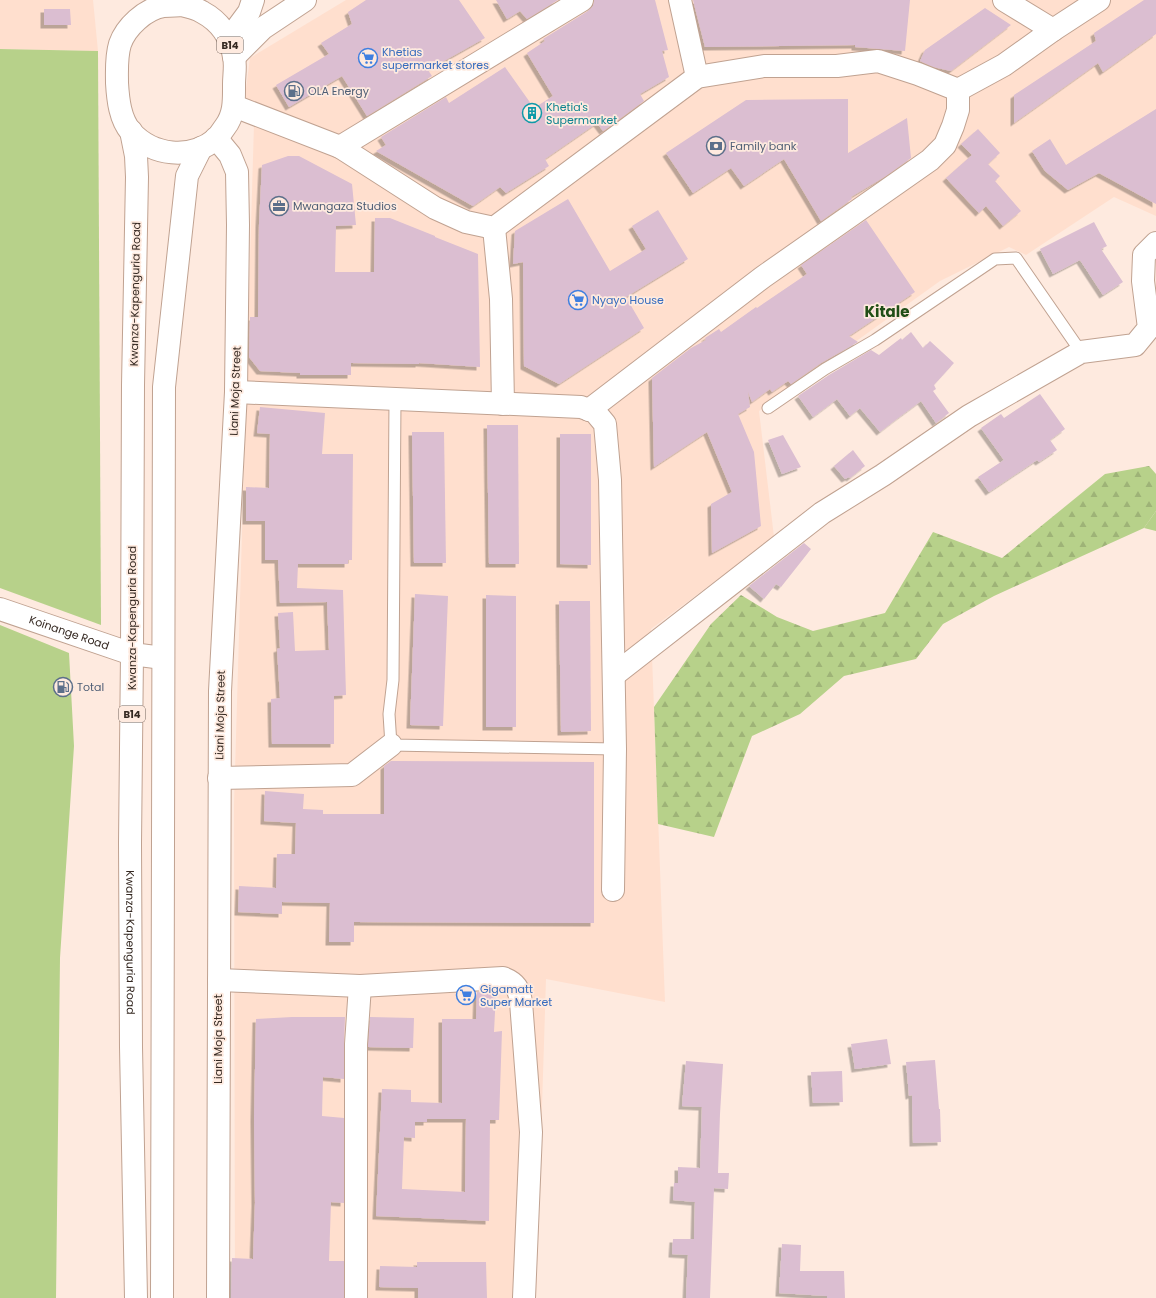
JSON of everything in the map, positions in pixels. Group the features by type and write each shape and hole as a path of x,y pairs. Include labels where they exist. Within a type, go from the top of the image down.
{"main road":[{"name":"B14","path":"142,0 120,44 117,64 118,95 121,114 131,131 146,144 164,152 183,153 208,143"},
{"name":"B14","path":"162,1298 164,387 187,176 208,143 228,124 234,106 227,39 208,0"},
{"path":"227,39 249,12 253,0"},
{"path":"227,39 263,28 305,0"},
{"path":"340,147 582,0"},
{"path":"680,0 698,77"},
{"path":"1004,0 1053,30"},
{"path":"958,90 1004,65 1053,30 1099,0"},
{"name":"B14","path":"129,27 144,14 162,6 182,5 201,11 227,39"},
{"path":"234,106 340,147 435,208 466,222 494,228 698,77 764,66 837,66 878,61 918,74 958,90"},
{"path":"590,410 763,277 930,160 945,145 953,126 958,110 958,90"},
{"name":"Kwanza-Kapenguria Road","path":"131,131 136,156 137,177 133,385 130,843 131,1039 136,1298"},
{"name":"Liani Moja Street","path":"208,143 230,155 237,172 238,225 236,392 220,691 218,1298"},
{"path":"494,228 501,299 503,404"},
{"path":"614,675 822,513 883,475 970,416 1081,352 1135,345 1149,328 1143,281 1144,255 1156,243"},
{"path":"236,392 581,407 596,412 605,424 610,480 615,749 613,890"},
{"name":"Koinange Road","path":"0,609 132,654 163,658"},
{"path":"219,778 352,775 390,745"},
{"path":"219,980 360,986 503,978 512,982 519,992 521,1002 531,1132 524,1298"},
{"path":"356,1298 356,1044 360,986"}],"lane":[{"path":"768,408 825,369 874,340 995,259 1016,258 1081,352"},
{"path":"395,400 393,680 389,714 390,745 615,749"}],"shaded area":[{"path":"0,0 93,0 98,51 0,49"},
{"path":"346,0 1156,0 1156,216 1114,197 1026,255 1009,247 940,281 759,411 774,537 651,629 665,1002 546,979 536,1298 235,1298 234,805 254,124 245,96 250,58"}],"green space":[{"path":"0,49 98,51 101,625 0,588"},
{"path":"1149,466 1156,474 1156,511 1144,528 994,596 943,624 916,659 844,676 800,714 752,736 714,837 658,824 654,707 711,624 741,595 777,617 813,631 885,613 933,532 1002,558 1105,474"},
{"path":"1156,511 1156,531 1144,528"},
{"path":"0,625 69,653 74,746 60,958 56,1298 0,1298"}],"building":[{"path":"366,0 459,0 485,38 428,70 432,76 367,116 342,76 289,107 276,85 329,54 321,43 352,24 348,12"},
{"path":"496,0 558,0 527,19 520,11 507,19"},
{"name":"Khetia's Supermarket","path":"594,0 655,0 668,50 662,51 669,77 640,94 644,101 603,131 597,123 545,159 549,166 506,193 500,187 473,206 376,151 386,145 381,137 446,97 449,103 505,67 534,108 553,96 527,53 545,41 543,39 588,11 593,6"},
{"path":"693,0 910,0 905,51 855,47 855,45 705,47"},
{"path":"1144,0 1156,0 1156,34 1103,72 1098,63 1014,123 1014,95 1096,41 1094,33"},
{"path":"985,8 1011,25 951,71 933,67 920,61 925,50"},
{"path":"44,9 70,9 71,25 44,25"},
{"path":"848,99 848,153 907,118 911,158 886,176 851,197 852,199 821,221 784,159 744,186 731,168 693,193 666,153 746,100"},
{"path":"1156,109 1156,204 1099,173 1068,190 1045,171 1032,151 1050,139 1066,165"},
{"path":"978,129 1000,153 988,164 1000,176 995,181 1021,211 1003,226 986,206 979,213 946,178 972,155 961,144"},
{"path":"288,156 299,156 352,184 356,225 336,226 335,272 374,272 375,218 390,218 478,254 480,367 419,363 351,363 351,375 300,375 300,373 260,371 249,357 250,317 258,317 259,224 262,165"},
{"path":"568,199 610,271 646,249 632,226 658,210 688,259 626,297 644,328 559,384 524,366 523,262 513,264 515,231"},
{"path":"866,220 915,292 849,336 858,342 821,363 791,384 788,381 772,392 770,389 752,402 748,392 750,407 738,414 754,452 761,526 712,553 711,504 732,492 707,432 654,467 652,378 691,348 706,340 705,338 719,329 721,332 807,274 801,265"},
{"path":"1094,222 1107,246 1101,249 1123,282 1103,295 1080,260 1053,274 1040,249"},
{"path":"911,332 923,348 930,341 954,363 934,385 936,389 933,391 949,413 936,423 921,401 880,432 860,408 850,416 837,399 813,417 798,396 829,375 871,350 879,355 901,338 902,340"},
{"path":"1040,394 1065,429 1050,440 1057,450 1039,462 1037,460 989,492 978,477 1004,460 981,428 1001,414 1004,418"},
{"path":"260,407 325,413 322,454 353,454 352,560 348,560 348,564 298,564 297,588 343,590 346,695 334,696 334,744 272,744 271,699 280,698 277,649 280,648 278,613 293,612 295,651 329,650 327,602 280,603 278,560 265,560 265,521 246,521 246,487 269,488 270,434 257,433"},
{"path":"487,425 518,425 519,564 489,564"},
{"path":"412,432 444,432 446,563 414,563"},
{"path":"560,434 591,434 591,565 560,564"},
{"path":"783,435 801,467 782,474 768,440"},
{"path":"853,450 865,466 850,478 845,479 834,466"},
{"path":"804,543 811,549 781,587 776,584 764,599 749,586"},
{"path":"415,594 448,596 443,726 410,725"},
{"path":"486,595 516,596 516,727 486,727"},
{"path":"559,601 590,601 591,731 561,732"},
{"path":"391,761 594,762 594,923 354,922 354,942 329,942 330,903 282,902 282,914 238,912 239,886 276,888 277,854 295,854 296,823 264,821 265,791 304,794 303,809 323,810 323,814 384,814 384,766"},
{"path":"477,992 496,993 494,1032 502,1031 499,1120 490,1120 489,1221 376,1216 382,1089 411,1090 411,1102 442,1103 442,1019 476,1019","holes":["427,1119 466,1119 465,1192 402,1189 404,1137 415,1138 415,1122 427,1122"]},
{"path":"345,1017 344,1079 323,1077 322,1116 344,1118 344,1203 331,1202 329,1261 344,1261 344,1298 231,1298 232,1258 253,1259 255,1203 254,1118 256,1019"},
{"path":"370,1017 414,1018 413,1048 368,1047"},
{"path":"887,1039 891,1064 855,1069 851,1044"},
{"path":"935,1060 940,1109 941,1142 913,1143 912,1095 909,1096 906,1062"},
{"path":"686,1061 723,1064 718,1173 729,1173 728,1189 714,1188 710,1298 686,1298 688,1255 672,1254 673,1239 694,1239 695,1202 673,1200 674,1183 678,1183 678,1167 700,1168 702,1107 682,1106"},
{"path":"842,1071 843,1102 813,1103 811,1072"},
{"path":"782,1244 801,1245 800,1271 844,1271 845,1298 827,1298 827,1296 779,1293"},
{"path":"417,1262 486,1262 487,1298 418,1298 418,1288 379,1287 380,1266 417,1267"}],"place":[{"name":"Khetias supermarket stores","path":"368,58"},
{"name":"OLA Energy","path":"294,91"},
{"name":"Khetia's Supermarket","path":"532,113"},
{"name":"Family bank","path":"716,146"},
{"name":"Mwangaza Studios","path":"279,206"},
{"name":"Nyayo House","path":"578,300"},
{"name":"Total","path":"63,687"},
{"name":"Gigamatt Super Market","path":"466,995"}],"district":[{"name":"Kitale","path":"887,311"}]}
